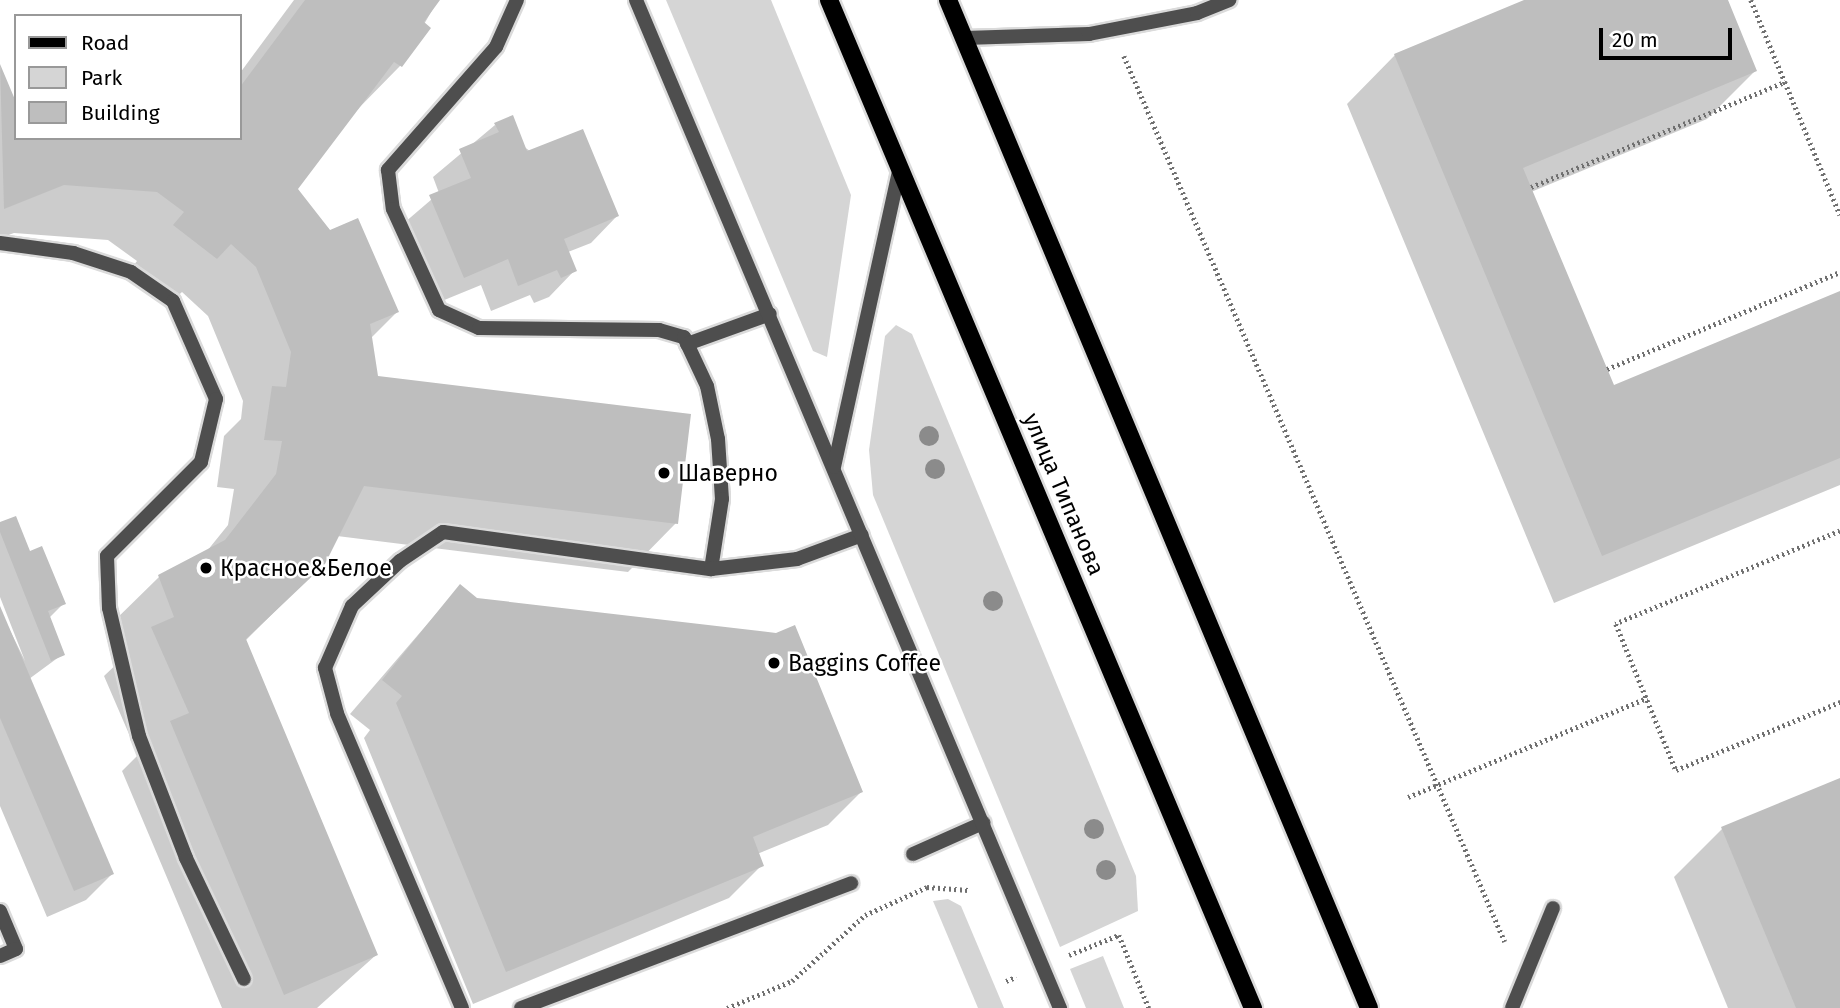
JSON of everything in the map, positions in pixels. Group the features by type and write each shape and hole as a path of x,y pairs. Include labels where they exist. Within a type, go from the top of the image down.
{"main road":[{"name":"улица Типанова","path":"829,0 1253,1008"},
{"path":"948,0 1369,1008"}],"street":[{"path":"517,0 496,47 388,170 393,209 421,281 439,310 479,328 659,330 687,344 707,386 718,439 723,499 711,569"},
{"path":"636,0 1060,1008"},
{"path":"965,37 1113,30 1197,13 1229,0"},
{"path":"834,467 900,165"},
{"path":"0,243 73,253 131,272 173,301 216,399 201,462 107,556 109,608 139,736 186,858 244,979"},
{"path":"687,344 770,314"},
{"path":"462,1008 337,713 326,668 333,638 352,606 400,561 443,533 711,569 797,559 862,535"},
{"path":"913,854 983,823"},
{"path":"521,1008 851,883"},
{"path":"1512,1008 1553,908"},
{"path":"0,911 16,949 0,956"}],"path":[{"path":"1751,0 1840,215"},
{"path":"1113,30 1522,983"},
{"path":"1531,187 1785,82"},
{"path":"1607,369 1840,272"},
{"path":"1840,531 1616,624 1676,770 1840,702"},
{"path":"1408,797 1647,698"},
{"path":"727,1008 792,981 865,915 927,887 968,891"},
{"path":"1119,935 1149,1008"}],"green space":[{"path":"666,0 771,0 851,195 827,357 813,351"},
{"path":"896,325 912,334 1136,876 1138,911 1060,947 873,495 869,450 885,336"},
{"path":"948,899 961,906 1004,1008 978,1008 933,901"},
{"path":"1103,956 1124,1008 1086,1008 1070,969"}],"building":[{"path":"305,0 440,0 424,22 431,28 402,67 394,62 298,189 330,230 358,218 399,312 370,324 378,376 691,414 678,524 364,486 325,564 246,639 378,955 284,995 170,721 189,713 151,627 174,617 158,575 225,540 276,474 282,441 264,440 272,386 286,387 291,352 256,267 231,244 217,259 173,225 184,212 157,192 64,185 4,209 0,64 14,97 14,140 242,140 242,84"},
{"path":"1524,0 1728,0 1757,71 1523,168 1614,385 1840,291 1840,458 1602,556 1394,54"},
{"path":"513,115 527,151 583,129 619,216 564,239 577,271 561,278 557,270 518,286 508,259 464,278 429,195 471,178 459,149 499,132 494,123"},
{"path":"16,516 30,551 42,546 66,604 48,611 65,655 51,661 0,532 0,522"},
{"path":"460,584 477,598 776,633 795,625 863,792 753,837 764,866 506,972 396,703 402,696 382,680"},
{"path":"0,606 114,874 74,891 0,718"},
{"path":"1840,778 1840,1008 1796,1008 1721,827"}],"place":[{"name":"Шаверно","path":"664,473"},
{"name":"Красное&Белое","path":"206,568"},
{"name":"Baggins Coffee","path":"774,663"}]}
